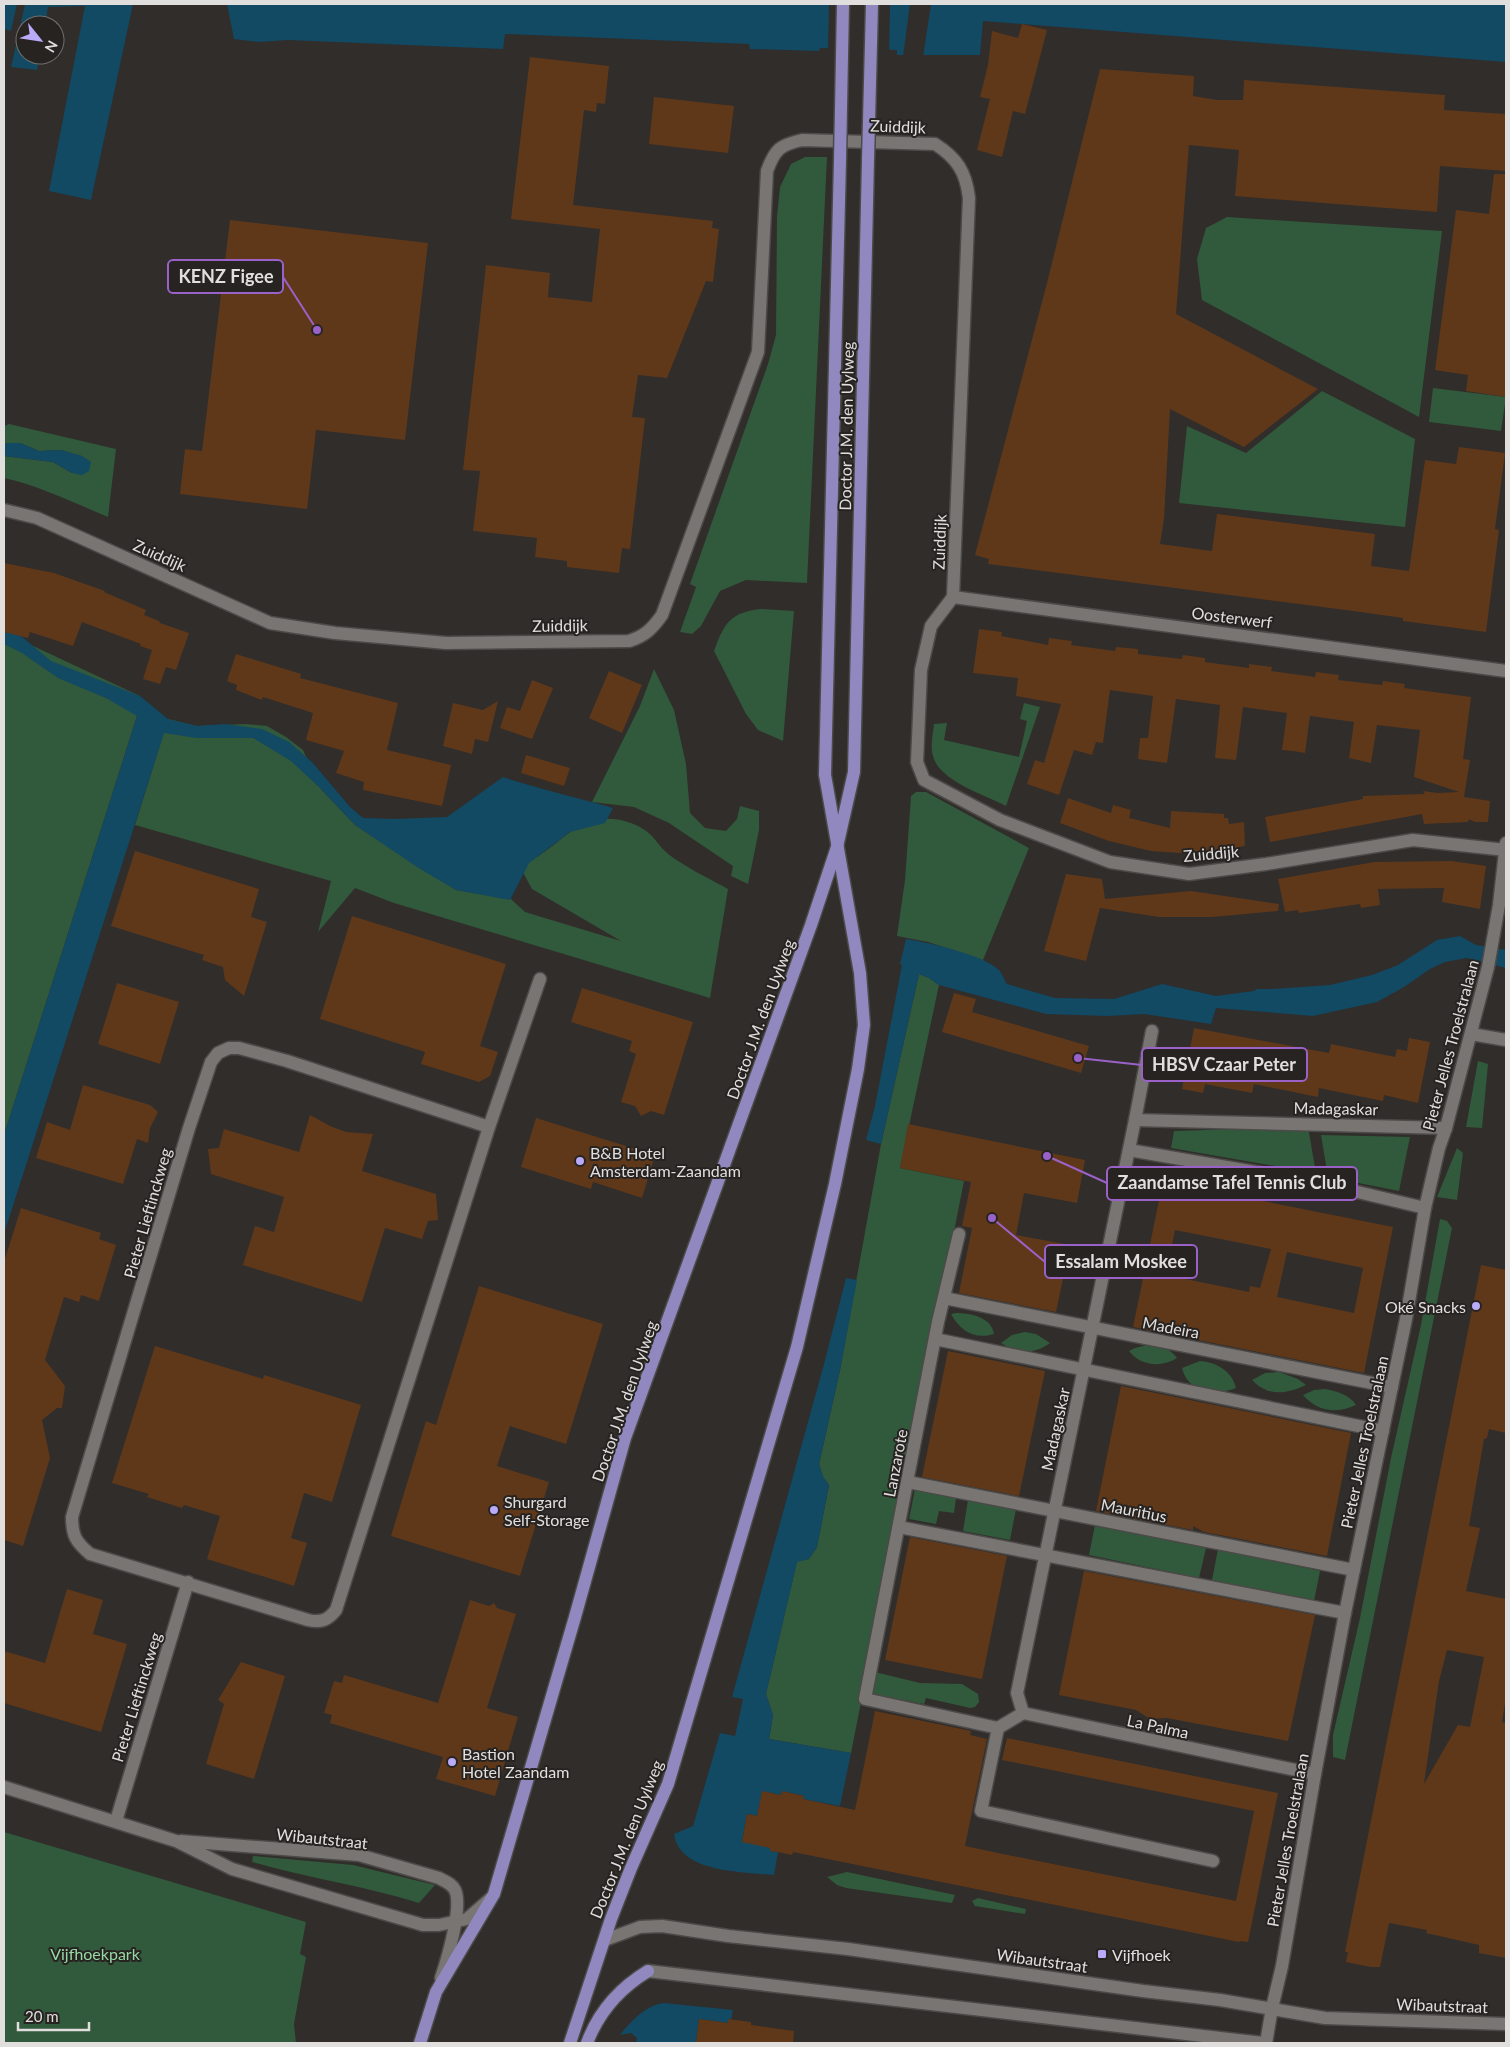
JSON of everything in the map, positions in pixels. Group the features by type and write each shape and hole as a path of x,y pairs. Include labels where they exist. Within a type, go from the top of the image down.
{"main road":[{"name":"Doctor J.M. den Uylweg","path":"570,2043 631,1868 668,1784 797,1347 835,1184 858,1069 864,1025 860,974 825,775 843,4"},
{"name":"Doctor J.M. den Uylweg","path":"420,2043 436,1992 494,1894 625,1438 724,1168 837,846 854,772 872,4"},
{"path":"587,2043 593,2027 611,2002 630,1982 648,1971"}],"street":[{"name":"Zuiddijk","path":"4,510 36,518 270,623 335,633 446,643 629,640 642,637 652,630 662,615 758,352 768,171 773,155 784,144 802,140 936,144 949,152 961,168 967,181 969,198 953,597 931,626 921,670 917,762 924,780 1000,820 1110,862 1189,874 1266,864 1413,840 1506,848"},
{"name":"Oosterwerf","path":"953,597 1506,671"},
{"name":"Pieter Jelles Troelstralaan","path":"1264,2043 1282,1966 1315,1774 1354,1570 1406,1319 1425,1208 1439,1148 1446,1128 1488,967 1506,848"},
{"name":"Pieter Lieftinckweg","path":"489,1127 286,1061 239,1048 228,1048 218,1053 211,1062 189,1128 136,1310 72,1517 72,1531 79,1544 90,1554 318,1622 329,1619 336,1610 489,1127 540,979"},
{"name":"Madagaskar","path":"1023,1713 1017,1693 1152,1031"},
{"path":"1471,1034 1506,1040"},
{"name":"Madagaskar","path":"1135,1120 1446,1128"},
{"path":"1129,1150 1324,1184 1425,1208"},
{"name":"Lanzarote","path":"959,1234 944,1298 865,1699 998,1728"},
{"name":"Madeira","path":"944,1298 1392,1386"},
{"path":"936,1339 1383,1430"},
{"name":"Mauritius","path":"908,1482 1354,1570"},
{"path":"899,1527 1346,1613"},
{"name":"Pieter Lieftinckweg","path":"116,1821 188,1582"},
{"path":"1023,1713 998,1728 981,1811 1213,1861"},
{"name":"La Palma","path":"1023,1713 1315,1774"},
{"name":"Wibautstraat","path":"4,1787 176,1841 232,1869 423,1925 455,1923 467,1920 494,1894"},
{"name":"Wibautstraat","path":"176,1841 359,1855 439,1878 451,1884 457,1896 455,1923 436,1992"},
{"name":"Wibautstraat","path":"605,1940 640,1927 662,1926 728,1936 848,1949 1272,2008 1325,2018 1506,2024"},
{"path":"648,1971 1264,2043"}],"green space":[{"path":"805,157 827,157 807,583 746,580 720,591 701,626 692,634 680,632 696,587 690,584 768,364 776,335 777,217 780,187 791,164"},
{"path":"1227,217 1442,231 1419,417 1202,300 1197,259 1206,228"},
{"path":"1433,388 1506,397 1501,431 1429,422"},
{"path":"1322,391 1415,439 1405,527 1179,503 1187,426 1246,453"},
{"path":"9,424 116,449 108,517 44,490 4,478 4,456 53,462 72,473 91,463 81,456 61,450 39,451 20,443 4,443 4,426"},
{"path":"760,609 794,611 783,741 758,730 746,714 714,651 721,633 730,621 742,613"},
{"path":"4,635 31,645 140,696 137,716 4,1135"},
{"path":"654,669 674,710 686,764 690,813 705,828 726,831 737,819 740,806 759,811 759,830 748,884 731,876 733,866 669,823 634,807 592,802 640,706"},
{"path":"1024,703 1040,707 1006,806 953,780 937,765 932,748 934,724 947,723 944,740 1019,757 1027,721 1020,719"},
{"path":"168,719 197,726 246,724 267,726 303,750 320,788 355,825 456,890 511,899 525,912 621,941 532,889 519,865 537,857 569,833 594,820 620,820 637,826 651,835 672,857 728,889 710,998 394,903 355,888 318,932 331,881 135,825"},
{"path":"916,792 926,792 1029,848 983,960 928,942 897,936 905,880 911,796"},
{"path":"919,974 939,985 900,1168 964,1181 851,1753 769,1739 773,1715 766,1694 797,1561 809,1559 817,1547 829,1485 823,1477 819,1464 840,1370 881,1144"},
{"path":"1478,1061 1488,1064 1482,1128 1466,1127"},
{"path":"1308,1127 1316,1173 1171,1148 1174,1131"},
{"path":"1321,1135 1410,1137 1399,1191 1328,1177"},
{"path":"1457,1148 1463,1153 1457,1200 1437,1197"},
{"path":"1440,1219 1447,1221 1452,1228 1345,1760 1333,1757 1333,1735 1360,1618 1391,1458 1421,1325"},
{"path":"951,1314 974,1315 985,1320 992,1328 994,1334 981,1336 969,1333 959,1325"},
{"path":"1025,1332 1036,1334 1050,1343 1032,1351 1019,1351 1001,1343 1012,1335"},
{"path":"1147,1345 1164,1347 1177,1358 1165,1363 1152,1364 1139,1360 1129,1351"},
{"path":"1200,1361 1212,1363 1222,1368 1231,1377 1236,1388 1211,1392 1190,1383 1182,1368"},
{"path":"1279,1372 1298,1379 1306,1385 1285,1392 1278,1392 1265,1389 1252,1380 1265,1373"},
{"path":"1325,1389 1346,1396 1356,1405 1341,1410 1328,1410 1315,1405 1303,1395 1314,1390"},
{"path":"915,1489 956,1498 954,1513 939,1511 936,1524 909,1519"},
{"path":"968,1500 1016,1509 1010,1540 963,1531"},
{"path":"1095,1525 1206,1548 1199,1578 1089,1555"},
{"path":"1218,1549 1320,1571 1314,1601 1212,1580"},
{"path":"875,1672 920,1683 962,1684 978,1694 979,1702 975,1707 970,1708 926,1698 924,1704 872,1694"},
{"name":"Vijfhoekpark","path":"4,1832 306,1922 300,1954 306,1957 294,2024 296,2043 4,2043"},
{"path":"253,1856 353,1865 435,1885 419,1903 252,1862"},
{"path":"847,1872 955,1895 952,1903 846,1888 837,1885 827,1877"},
{"path":"978,1898 1026,1909 1025,1914 975,1906 972,1901"}],"water":[{"path":"4,4 17,4 11,31 4,29"},
{"path":"25,4 133,4 91,200 49,191 85,6 48,7 47,15 23,15"},
{"path":"227,4 1506,4 1506,62 983,21 980,55 897,55 897,50 820,48 819,51 750,49 749,44 505,34 503,49 288,40 259,42 234,39"},
{"path":"15,49 15,65 38,65 37,70 11,67"},
{"path":"4,443 20,443 39,451 61,450 82,456 91,462 89,471 82,475 72,473 53,462 4,456"},
{"path":"4,629 21,636 51,661 140,696 168,719 197,726 225,724 262,729 289,742 312,762 350,807 363,818 447,817 503,777 613,808 605,823 570,832 529,863 510,900 456,890 417,867 355,825 291,761 253,738 197,738 164,733 4,1234 4,1135 137,716 106,698 58,678 22,653 4,644"},
{"path":"1460,936 1476,945 1506,950 1506,968 1467,958 1445,962 1430,969 1404,987 1377,1002 1313,1016 1216,1008 1211,1024 1144,1014 1108,1016 1046,1014 939,985 919,974 881,1144 866,1140 875,1106 906,939 969,954 992,964 999,970 1007,984 1055,998 1114,999 1162,984 1216,996 1257,989 1330,985 1372,975 1398,965 1437,940"},
{"path":"846,1278 857,1280 840,1370 819,1464 823,1477 829,1485 817,1547 809,1559 797,1562 766,1694 773,1715 769,1739 851,1753 840,1806 803,1799 804,1796 782,1791 781,1795 762,1791 757,1816 747,1814 742,1841 770,1847 770,1851 778,1852 774,1875 715,1868 700,1863 688,1856 679,1847 674,1834 693,1826 720,1733 735,1736 743,1699 732,1697"},
{"path":"664,2003 733,2010 731,2020 728,2019 728,2023 699,2019 696,2043 636,2043 637,2038 631,2033 620,2035 645,2010"}],"pier":[{"path":"829,4 890,4 889,52 828,51"},
{"path":"910,4 931,4 923,57 903,57"}],"building":[{"path":"1022,24 1047,30 1025,114 1013,111 1002,157 977,150 990,99 980,97 988,65 992,31 1018,38"},
{"path":"530,57 609,66 605,104 597,103 596,112 584,110 573,205 713,221 712,228 719,229 713,282 706,281 667,378 638,375 632,417 645,418 630,549 622,548 619,573 567,567 567,561 535,557 537,538 473,531 480,471 463,470 486,265 550,273 548,297 592,302 600,229 511,219"},
{"path":"1100,69 1194,76 1193,96 1217,100 1243,100 1244,80 1445,95 1444,110 1506,114 1506,171 1440,166 1437,212 1235,196 1239,150 1189,145 1176,314 1318,389 1244,447 1170,409 1164,519 1160,544 1212,551 1217,514 1375,534 1371,566 1409,571 1425,460 1456,464 1459,447 1505,453 1495,529 1499,530 1486,632 1403,621 1403,618 1361,612 988,564 989,559 975,555 1047,283"},
{"path":"654,97 734,106 728,153 649,144"},
{"path":"1494,174 1506,174 1506,397 1466,391 1468,375 1435,370 1456,210 1489,214"},
{"path":"230,220 428,243 405,440 316,430 307,509 180,494 185,449 202,451"},
{"path":"4,563 54,573 105,591 146,610 144,615 160,623 189,633 176,670 166,667 160,684 143,679 152,650 82,622 73,646 30,632 28,638 4,632"},
{"path":"979,629 1002,632 1001,636 1048,645 1049,638 1072,641 1071,645 1115,651 1116,647 1138,649 1138,654 1182,659 1183,655 1205,658 1205,662 1249,668 1249,664 1272,667 1271,671 1315,677 1316,672 1339,675 1338,680 1382,685 1383,681 1405,684 1404,688 1471,697 1463,759 1470,760 1464,797 1490,801 1488,822 1475,822 1469,819 1468,822 1424,824 1422,814 1270,842 1265,817 1363,799 1363,796 1425,794 1423,791 1437,793 1459,792 1414,777 1420,730 1377,725 1371,763 1349,758 1354,722 1310,716 1305,753 1282,750 1287,713 1243,707 1236,760 1215,758 1220,705 1176,699 1167,763 1138,759 1140,738 1148,738 1153,696 1110,690 1103,743 1096,742 1092,755 1074,750 1059,795 1027,784 1035,760 1044,763 1061,704 1016,696 1018,678 973,673"},
{"path":"236,654 301,674 300,678 398,703 387,750 451,765 442,806 363,790 364,782 336,773 344,751 306,740 313,713 263,697 262,700 236,690 237,685 227,681"},
{"path":"609,671 642,685 622,733 589,718"},
{"path":"532,680 553,688 532,739 500,728 507,707 520,711"},
{"path":"498,701 488,742 475,739 472,754 443,746 453,703 483,710"},
{"path":"526,755 570,768 564,786 521,773"},
{"path":"1068,798 1111,813 1113,805 1131,810 1129,818 1170,828 1171,811 1224,814 1224,818 1228,818 1229,824 1244,822 1245,846 1239,847 1240,851 1195,854 1151,851 1109,841 1060,823"},
{"path":"135,851 259,889 251,917 267,922 244,996 225,980 223,967 202,960 204,955 111,926"},
{"path":"1452,861 1486,866 1480,909 1442,902 1444,888 1378,889 1380,905 1361,908 1360,904 1299,913 1298,910 1285,912 1278,879 1374,862"},
{"path":"1066,874 1102,879 1105,899 1191,891 1279,904 1278,911 1212,917 1159,917 1100,908 1086,961 1044,951"},
{"path":"352,916 506,964 480,1046 498,1052 490,1076 479,1082 421,1064 425,1052 320,1019"},
{"path":"117,983 179,1002 160,1064 98,1044"},
{"path":"582,988 693,1022 664,1115 651,1111 641,1116 635,1106 621,1102 636,1054 629,1051 632,1041 571,1022"},
{"path":"954,993 976,999 972,1012 1089,1046 1081,1073 942,1032"},
{"path":"1194,1028 1329,1053 1331,1044 1395,1057 1397,1049 1407,1051 1409,1038 1430,1042 1418,1103 1384,1095 1383,1101 1319,1088 1318,1097 1254,1084 1252,1093 1205,1084 1203,1093 1182,1089"},
{"path":"83,1085 150,1105 158,1112 150,1128 148,1143 137,1139 123,1184 36,1158 47,1122 70,1130"},
{"path":"310,1115 346,1132 373,1134 362,1171 436,1194 438,1220 428,1221 422,1239 385,1228 362,1302 243,1265 255,1226 274,1232 284,1197 211,1174 208,1149 219,1148 224,1129 299,1152"},
{"path":"536,1118 655,1155 642,1198 593,1182 591,1189 521,1167"},
{"path":"908,1124 1085,1160 1077,1203 1024,1193 1016,1235 1070,1245 1056,1312 959,1293 972,1228 962,1226 971,1182 900,1168"},
{"path":"1163,1181 1393,1227 1364,1373 1133,1327","holes":["1175,1230 1271,1249 1260,1288 1250,1286 1249,1292 1166,1275","1287,1252 1363,1268 1354,1313 1277,1297"]},
{"path":"21,1208 101,1233 99,1239 116,1245 99,1301 81,1295 79,1302 64,1297 45,1360 65,1386 62,1408 57,1408 42,1420 50,1458 23,1546 4,1540 4,1262"},
{"path":"1481,1265 1506,1270 1506,1433 1489,1429 1487,1438 1484,1439 1469,1526 1480,1528 1466,1591 1506,1599 1506,1697 1502,1722 1506,1723 1506,1958 1479,1953 1479,1945 1426,1933 1427,1930 1389,1923 1380,1967 1346,1962 1348,1952 1345,1952","holes":["1447,1650 1484,1657 1470,1727 1458,1725 1424,1784 1439,1681"]},
{"path":"479,1286 603,1324 566,1444 510,1426 497,1466 549,1482 520,1576 391,1536 426,1421 436,1425"},
{"path":"155,1346 263,1379 264,1375 361,1405 332,1502 304,1493 291,1538 307,1543 294,1586 207,1559 220,1516 184,1505 182,1508 147,1497 149,1494 112,1483"},
{"path":"948,1351 1045,1371 1019,1496 922,1477"},
{"path":"1121,1386 1351,1433 1327,1556 1204,1532 1193,1526 1193,1530 1096,1511"},
{"path":"910,1537 1007,1556 982,1679 885,1660"},
{"path":"1084,1571 1315,1615 1288,1741 1167,1718 1150,1719 1136,1710 1059,1695"},
{"path":"67,1589 103,1600 93,1634 127,1644 101,1732 4,1703 4,1651 45,1663"},
{"path":"470,1600 489,1606 494,1603 497,1608 516,1614 487,1708 518,1717 495,1796 436,1779 443,1757 330,1723 332,1715 324,1713 334,1681 342,1683 344,1675 438,1703"},
{"path":"241,1662 285,1676 254,1779 206,1764 224,1704 218,1700"},
{"path":"875,1711 971,1731 970,1735 987,1739 965,1846 1003,1854 1236,1901 1254,1811 1002,1760 1007,1738 1278,1793 1248,1942 1239,1942 793,1852 792,1855 770,1851 770,1848 742,1842 747,1814 757,1816 762,1791 781,1795 782,1791 804,1796 803,1799 855,1810"},
{"path":"699,2019 728,2023 728,2019 751,2022 751,2025 794,2031 793,2043 696,2043"}],"place":[{"name":"KENZ Figee","path":"317,330"},
{"name":"HBSV Czaar Peter","path":"1078,1058"},
{"name":"Zaandamse Tafel Tennis Club","path":"1047,1156"},
{"name":"B&B Hotel Amsterdam-Zaandam","path":"580,1161"},
{"name":"Essalam Moskee","path":"992,1218"},
{"name":"Oké Snacks","path":"1476,1306"},
{"name":"Shurgard Self-Storage","path":"494,1510"},
{"name":"Bastion Hotel Zaandam","path":"452,1762"},
{"name":"Vijfhoek","path":"1102,1954"}]}
